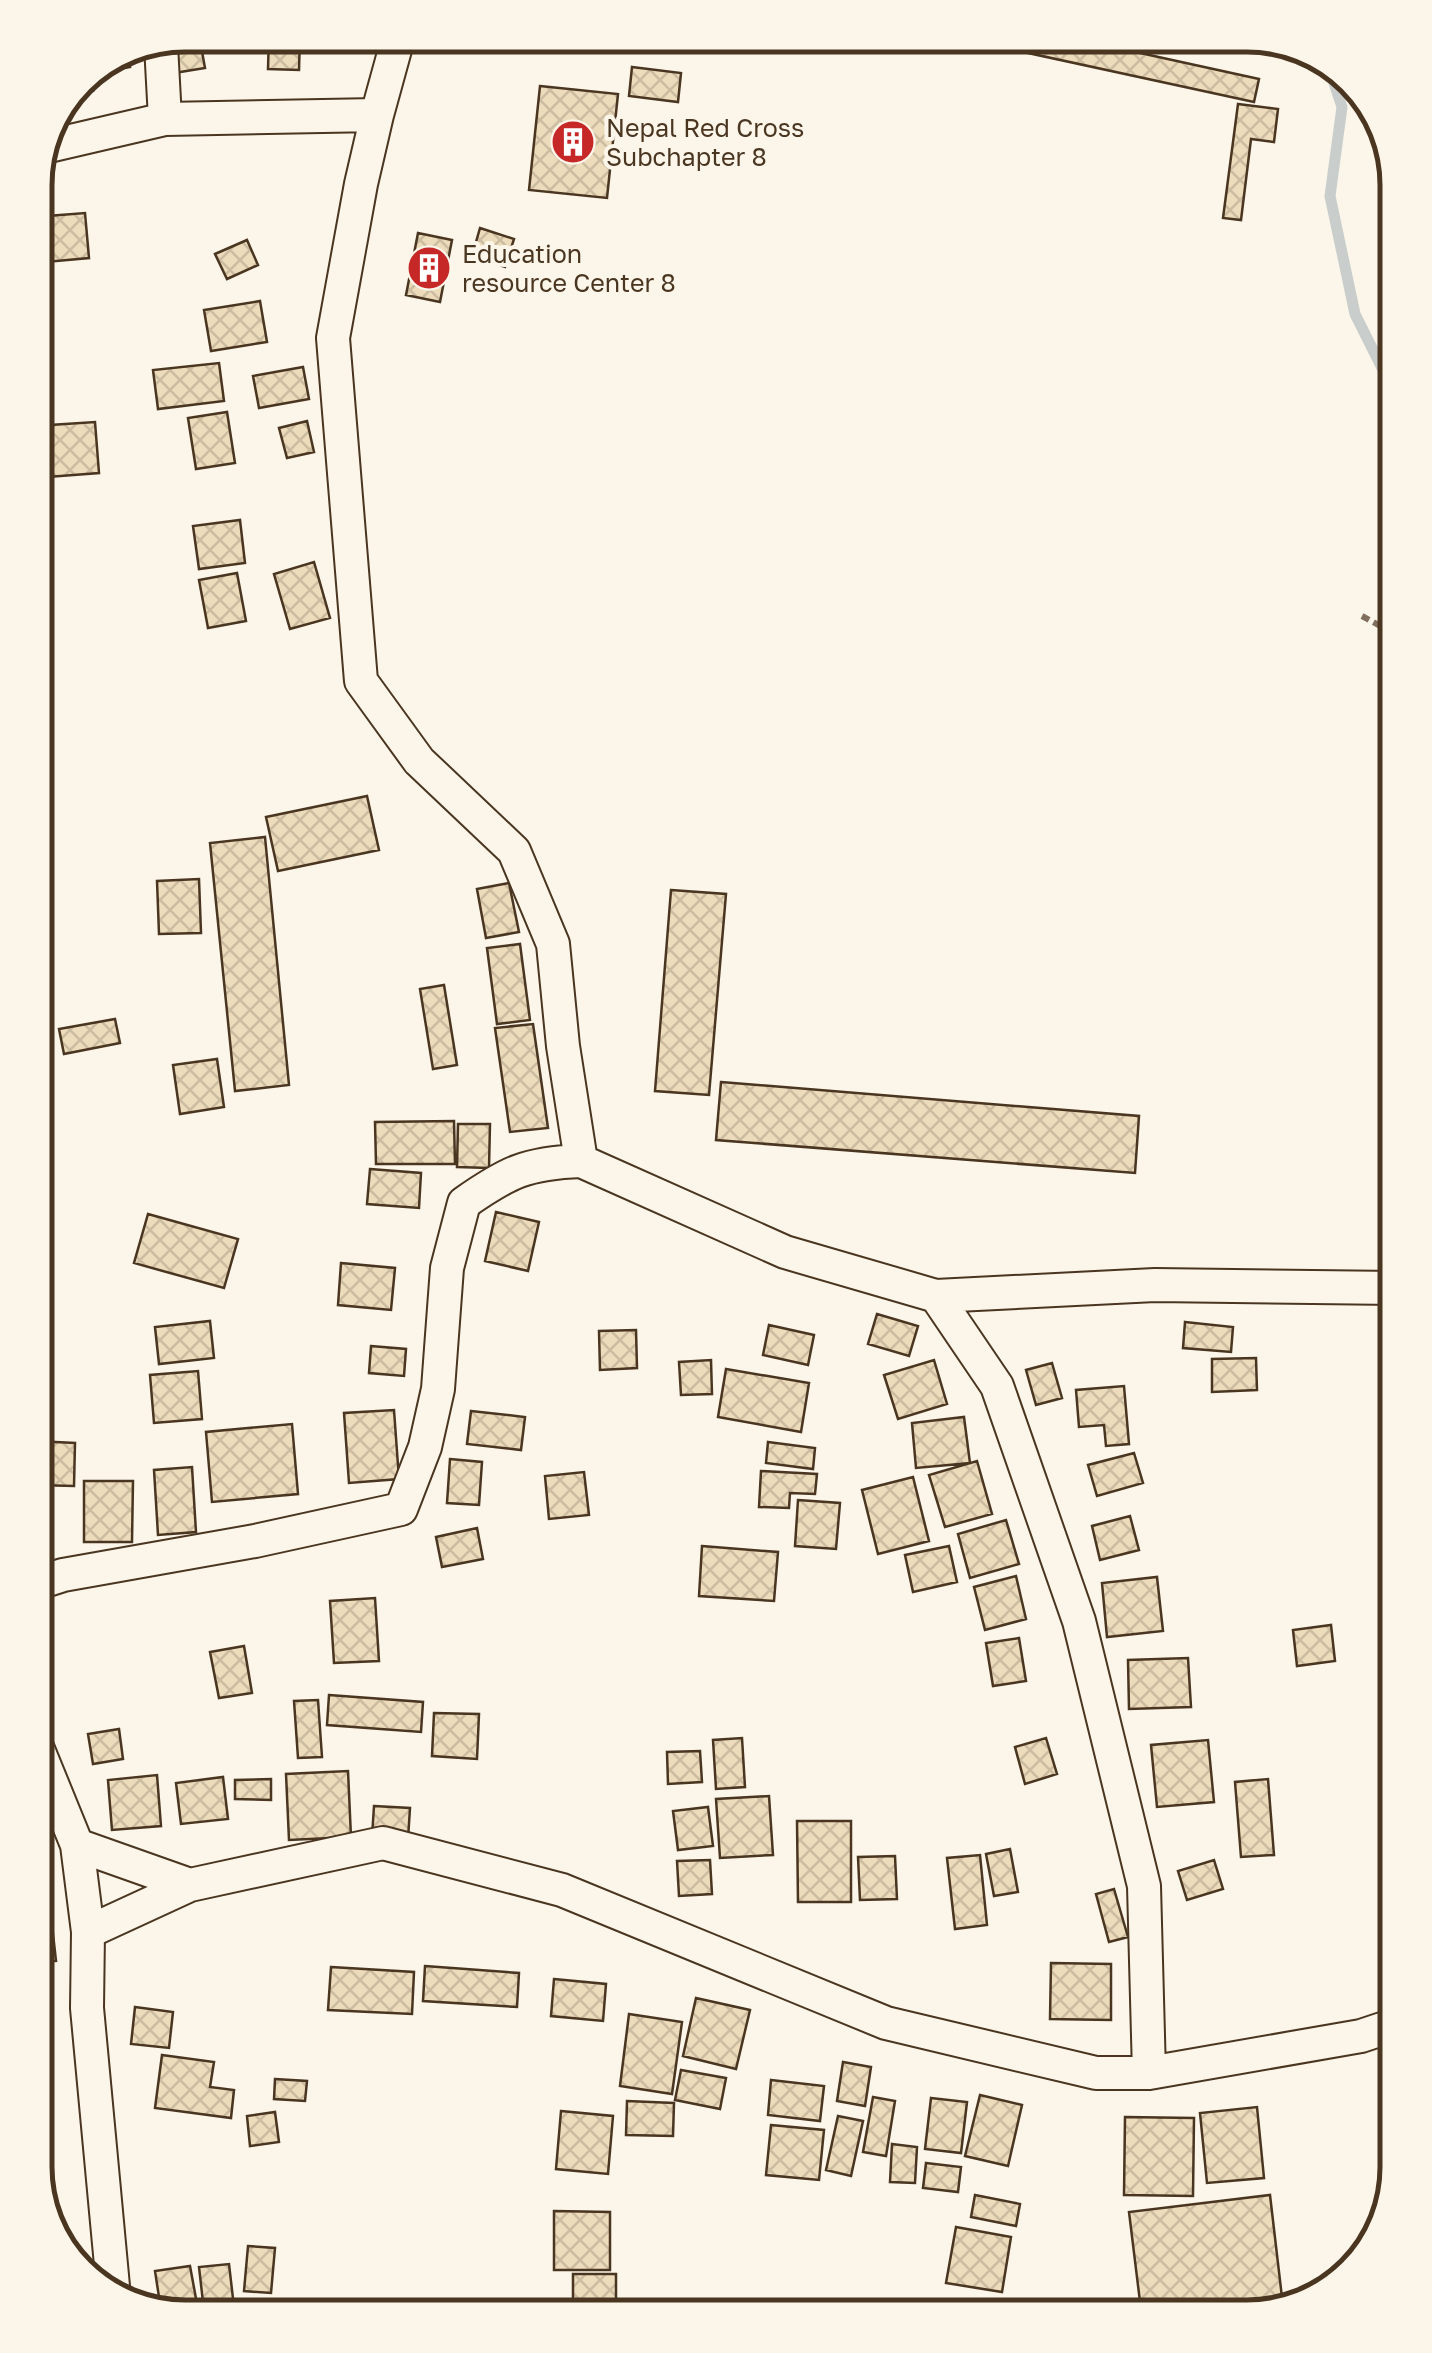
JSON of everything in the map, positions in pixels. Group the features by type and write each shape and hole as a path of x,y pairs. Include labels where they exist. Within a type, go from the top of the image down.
{"street":[{"path":"394,52 361,184 334,338 361,681 419,761 514,851 553,944 563,1046 581,1161"},
{"path":"162,56 165,118"},
{"path":"60,143 165,118 377,115"},
{"path":"52,1579 401,1508 426,1447 438,1388 447,1268 464,1203 497,1180 542,1162 581,1161 785,1252 936,1296 1155,1285 1380,1288"},
{"path":"936,1296 998,1386 1078,1621 1144,1886 1149,2073"},
{"path":"52,1783 78,1845 88,1932 87,2008 112,2279"},
{"path":"88,1932 190,1884 383,1843 562,1890 886,2022 1096,2073 1149,2073 1380,2030"},
{"path":"78,1845 190,1884"}],"path":[{"path":"1362,616 1380,626"}],"building":[{"path":"202,52 205,68 174,73 171,54"},
{"path":"268,52 300,52 299,70 268,69"},
{"path":"1027,53 1140,53 1259,79 1254,102"},
{"path":"632,67 681,73 678,102 629,96"},
{"name":"Nepal Red Cross Subchapter 8","path":"540,86 618,94 607,198 529,190"},
{"path":"1238,104 1278,109 1274,142 1251,139 1241,220 1223,218"},
{"path":"85,213 89,258 53,261 53,216"},
{"path":"480,228 514,239 505,267 472,256"},
{"name":"Education resource Center 8","path":"418,233 452,240 440,302 406,295"},
{"path":"247,240 258,265 227,279 215,254"},
{"path":"260,301 267,342 211,351 204,310"},
{"path":"219,363 224,401 158,409 153,370"},
{"path":"303,367 309,399 259,408 253,376"},
{"path":"227,412 235,463 196,469 188,418"},
{"path":"307,421 314,452 287,458 279,428"},
{"path":"95,422 99,473 53,477 53,425"},
{"path":"240,520 245,563 199,569 193,526"},
{"path":"314,562 330,618 290,629 274,574"},
{"path":"237,573 246,621 208,628 199,580"},
{"path":"367,796 379,850 278,871 266,817"},
{"path":"265,837 289,1085 235,1091 210,843"},
{"path":"199,879 201,933 159,934 157,881"},
{"path":"509,883 519,932 486,938 477,889"},
{"path":"671,890 726,894 709,1095 655,1091"},
{"path":"520,944 530,1020 497,1024 487,948"},
{"path":"444,985 457,1065 433,1069 420,989"},
{"path":"115,1019 120,1043 64,1054 59,1029"},
{"path":"533,1024 548,1128 510,1132 495,1028"},
{"path":"217,1059 224,1107 180,1114 173,1065"},
{"path":"721,1082 1139,1116 1135,1173 716,1140"},
{"path":"454,1121 455,1164 376,1164 375,1122"},
{"path":"458,1124 490,1124 489,1168 457,1167"},
{"path":"370,1169 421,1173 419,1208 367,1204"},
{"path":"496,1212 539,1222 528,1271 485,1261"},
{"path":"148,1214 238,1239 224,1288 134,1263"},
{"path":"341,1263 395,1268 391,1310 338,1305"},
{"path":"877,1314 918,1326 909,1356 868,1344"},
{"path":"210,1321 214,1358 159,1364 155,1327"},
{"path":"1185,1322 1233,1327 1231,1352 1183,1348"},
{"path":"769,1325 814,1335 808,1365 763,1355"},
{"path":"636,1330 637,1368 600,1370 599,1331"},
{"path":"371,1346 406,1349 404,1376 369,1373"},
{"path":"1256,1358 1257,1390 1212,1392 1212,1359"},
{"path":"711,1360 712,1394 681,1395 679,1362"},
{"path":"934,1360 947,1404 898,1419 884,1375"},
{"path":"1052,1363 1062,1398 1036,1405 1026,1370"},
{"path":"726,1369 809,1383 801,1432 718,1417"},
{"path":"198,1371 202,1419 154,1423 150,1375"},
{"path":"1124,1386 1129,1444 1106,1446 1104,1425 1079,1427 1076,1390"},
{"path":"394,1410 399,1479 349,1483 344,1413"},
{"path":"471,1411 525,1417 521,1450 467,1444"},
{"path":"964,1417 970,1463 916,1468 912,1423"},
{"path":"292,1424 298,1494 212,1502 206,1432"},
{"path":"52,1442 75,1443 74,1486 52,1485"},
{"path":"768,1442 815,1448 813,1469 766,1463"},
{"path":"1134,1453 1143,1483 1097,1496 1088,1465"},
{"path":"450,1459 482,1462 479,1505 447,1503"},
{"path":"977,1461 992,1514 945,1527 929,1475"},
{"path":"192,1467 196,1532 158,1535 154,1470"},
{"path":"761,1471 817,1474 815,1494 790,1493 789,1508 759,1507"},
{"path":"584,1472 589,1515 549,1519 545,1476"},
{"path":"913,1477 929,1541 878,1554 862,1490"},
{"path":"84,1481 133,1481 132,1542 84,1542"},
{"path":"798,1500 840,1503 836,1549 795,1546"},
{"path":"1130,1516 1139,1550 1100,1560 1092,1526"},
{"path":"1006,1520 1019,1564 970,1578 958,1534"},
{"path":"477,1528 483,1559 442,1567 436,1537"},
{"path":"702,1546 778,1552 774,1601 699,1596"},
{"path":"949,1546 957,1582 913,1592 905,1555"},
{"path":"1016,1576 1026,1619 985,1630 974,1587"},
{"path":"1157,1577 1163,1631 1107,1637 1102,1583"},
{"path":"375,1598 379,1661 334,1663 330,1601"},
{"path":"1331,1625 1335,1661 1297,1666 1293,1630"},
{"path":"1019,1638 1026,1681 993,1686 986,1643"},
{"path":"244,1646 252,1693 219,1698 210,1652"},
{"path":"1188,1658 1191,1707 1129,1709 1128,1660"},
{"path":"329,1695 423,1702 421,1732 327,1725"},
{"path":"318,1700 322,1757 298,1758 294,1701"},
{"path":"434,1713 479,1714 477,1759 432,1756"},
{"path":"119,1729 123,1759 93,1764 88,1734"},
{"path":"742,1738 745,1787 716,1789 713,1740"},
{"path":"1046,1738 1057,1774 1025,1784 1015,1747"},
{"path":"1208,1740 1214,1802 1157,1807 1151,1745"},
{"path":"700,1751 702,1782 668,1784 667,1752"},
{"path":"348,1771 351,1837 289,1840 286,1774"},
{"path":"157,1775 161,1826 112,1830 108,1780"},
{"path":"223,1777 228,1819 181,1824 176,1783"},
{"path":"271,1779 271,1800 235,1799 235,1780"},
{"path":"1268,1779 1274,1855 1241,1857 1235,1782"},
{"path":"769,1796 773,1855 720,1858 716,1799"},
{"path":"374,1806 410,1808 408,1839 372,1837"},
{"path":"708,1807 713,1846 678,1850 673,1811"},
{"path":"797,1821 851,1821 851,1902 798,1902"},
{"path":"1010,1849 1018,1892 994,1896 986,1854"},
{"path":"980,1855 987,1925 955,1929 947,1858"},
{"path":"895,1856 897,1899 860,1900 858,1857"},
{"path":"710,1860 712,1894 679,1896 677,1861"},
{"path":"1214,1860 1223,1889 1187,1900 1178,1871"},
{"path":"1114,1889 1128,1937 1109,1942 1096,1894"},
{"path":"52,1926 56,1961 52,1961"},
{"path":"1051,1963 1111,1964 1111,2020 1050,2019"},
{"path":"425,1966 519,1973 517,2007 423,2001"},
{"path":"331,1967 414,1972 412,2014 328,2010"},
{"path":"554,1979 606,1984 603,2021 551,2016"},
{"path":"696,1998 750,2010 736,2069 683,2056"},
{"path":"135,2007 173,2012 169,2048 131,2044"},
{"path":"629,2014 682,2022 672,2094 620,2086"},
{"path":"162,2055 214,2062 210,2087 234,2090 231,2118 155,2108"},
{"path":"843,2062 871,2067 865,2106 837,2101"},
{"path":"681,2070 726,2078 720,2109 675,2100"},
{"path":"275,2079 307,2081 305,2101 274,2099"},
{"path":"771,2080 824,2086 820,2121 768,2115"},
{"path":"980,2095 1022,2105 1008,2166 965,2156"},
{"path":"873,2097 895,2101 886,2156 863,2152"},
{"path":"931,2098 967,2102 961,2153 925,2149"},
{"path":"627,2101 674,2103 673,2136 626,2135"},
{"path":"1257,2107 1264,2178 1207,2183 1200,2113"},
{"path":"561,2111 613,2116 608,2174 556,2169"},
{"path":"275,2112 279,2142 250,2146 247,2116"},
{"path":"838,2116 863,2121 851,2176 826,2170"},
{"path":"1125,2117 1194,2118 1193,2196 1124,2195"},
{"path":"771,2125 824,2130 819,2180 766,2175"},
{"path":"892,2144 917,2147 915,2183 890,2182"},
{"path":"926,2163 961,2167 958,2192 923,2188"},
{"path":"975,2195 1020,2204 1016,2226 971,2217"},
{"path":"1270,2195 1282,2296 1247,2300 1140,2300 1129,2212"},
{"path":"554,2211 610,2212 610,2270 554,2270"},
{"path":"956,2227 1011,2237 1002,2292 946,2283"},
{"path":"248,2246 275,2248 271,2293 244,2291"},
{"path":"229,2264 233,2300 203,2300 199,2267"},
{"path":"190,2266 196,2300 159,2298 155,2271"},
{"path":"573,2274 616,2274 616,2300 573,2300"}],"waterway":[{"path":"1335,86 1342,107 1330,196 1355,314 1380,364"}],"place":[{"name":"Nepal Red Cross Subchapter 8","path":"573,142"},
{"name":"Education resource Center 8","path":"429,268"}]}
